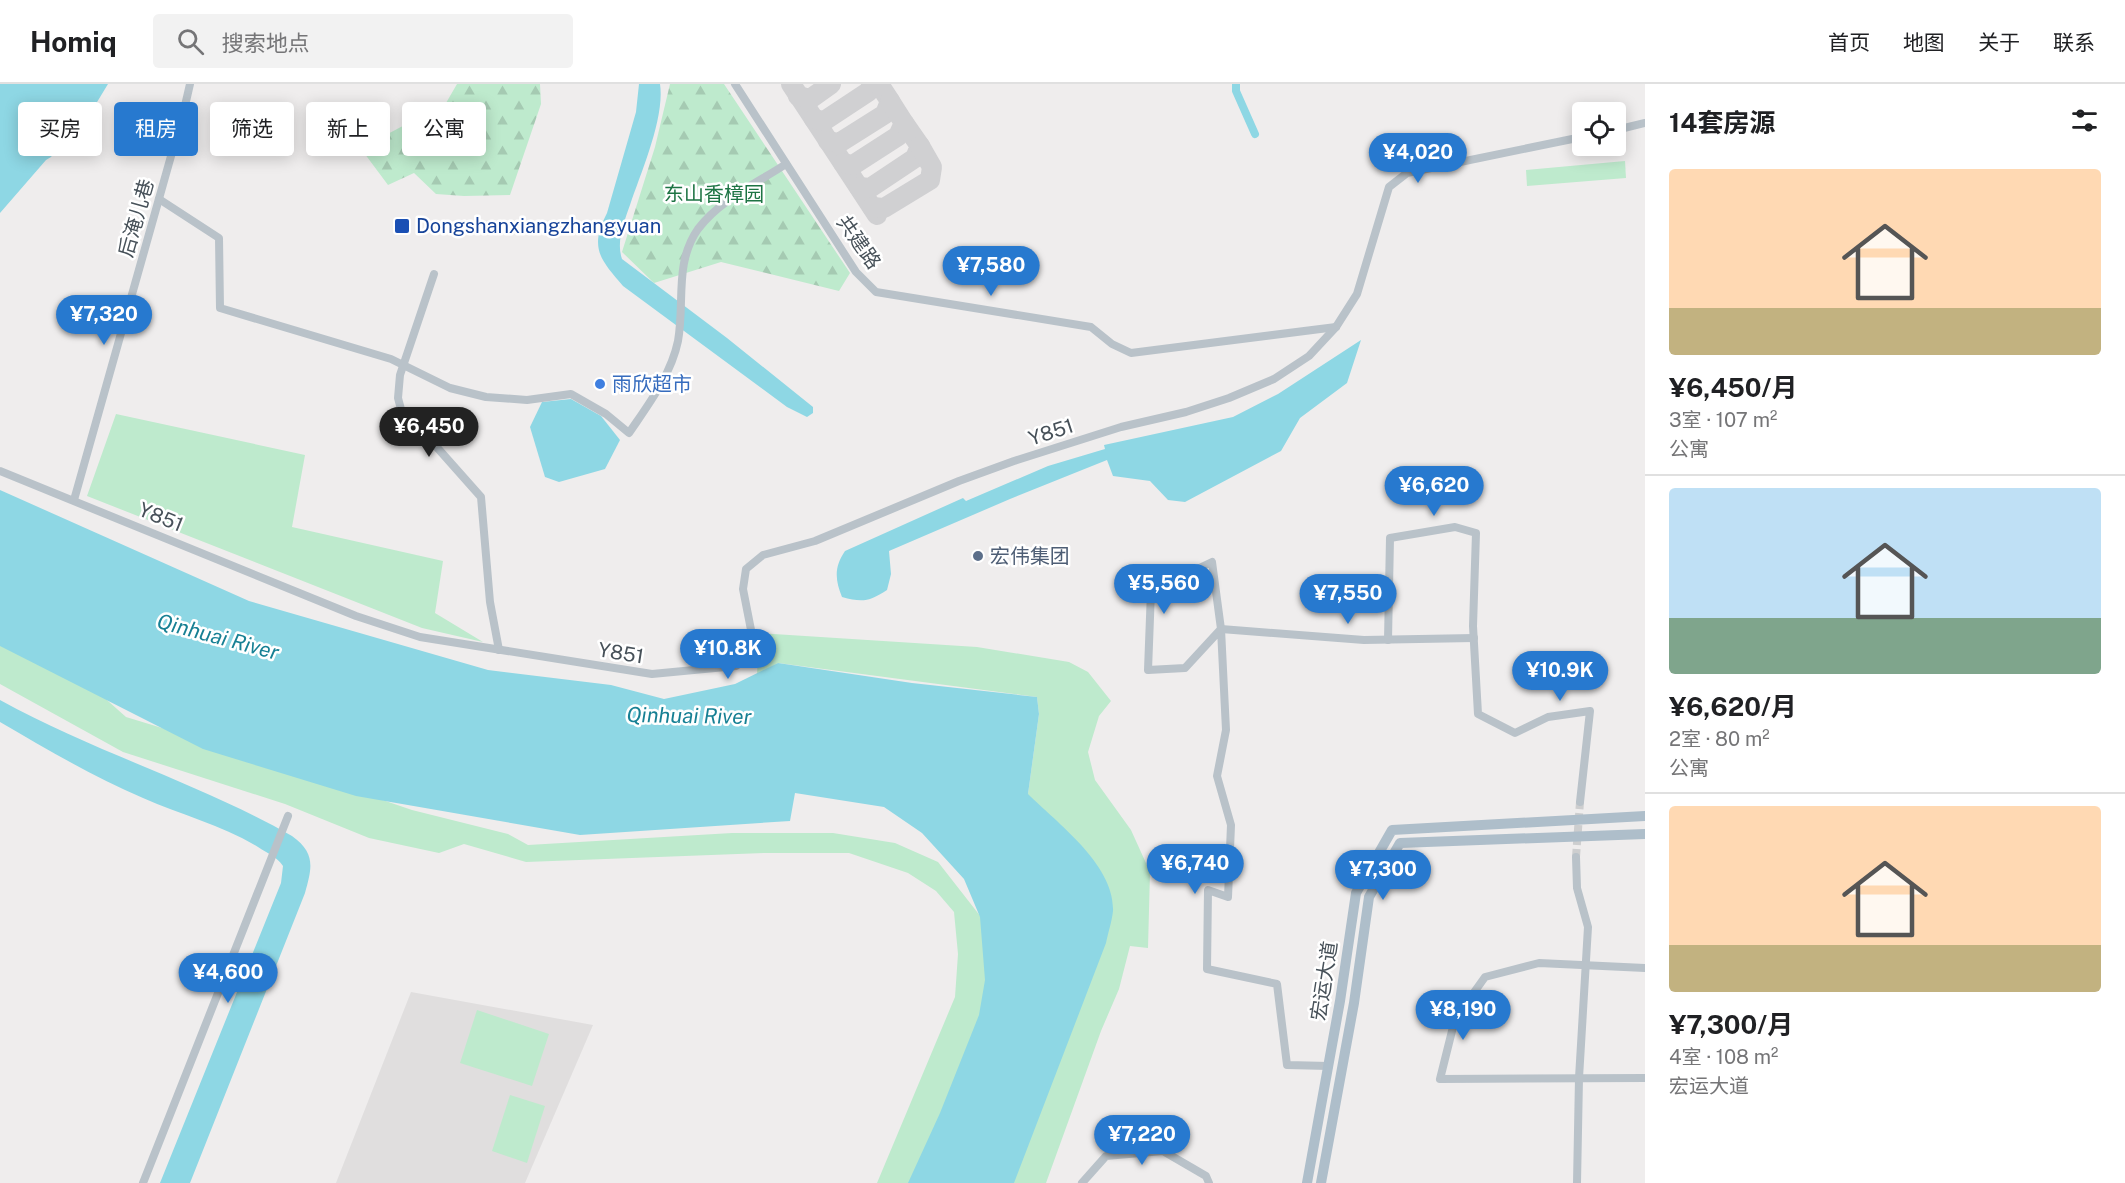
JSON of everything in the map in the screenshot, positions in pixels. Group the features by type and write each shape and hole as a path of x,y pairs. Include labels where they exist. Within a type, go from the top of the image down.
{"main road":[{"name":"宏运大道","path":"1307,1183 1340,1001 1356,893 1392,830 1645,816"},
{"name":"宏运大道","path":"1321,1183 1354,1004 1369,897 1400,843 1645,834"}],"street":[{"name":"后淹儿巷","path":"74,500 190,84"},
{"name":"共建路","path":"735,84 856,272 876,292 1091,327 1112,344 1131,353 1336,327"},
{"path":"1626,128 1645,123"},
{"name":"Y851","path":"0,471 356,616 420,637 652,674 736,666 750,656 753,640 743,589 746,569 763,555 815,541 959,481 1014,461 1121,427 1186,412 1229,398 1274,379 1309,356 1336,327 1356,294 1389,187 1407,173 1572,139"},
{"path":"159,199 219,238 220,308 392,359 450,388 486,397 527,400 571,394 606,414 629,434 658,389 672,360 678,340 681,271 698,229 721,206 786,164"},
{"path":"434,274 400,375 398,398 402,413 426,435 482,497 490,602 500,650"},
{"path":"1388,640 1390,538 1455,527 1476,533 1474,638 1478,714 1515,733 1548,717 1590,711 1580,802"},
{"path":"1221,629 1185,669 1148,669 1151,591 1212,561 1221,629 1226,730 1217,777 1231,825 1228,897 1208,890 1207,969 1276,984 1287,1065 1329,1066"},
{"path":"1221,629 1388,640 1474,638"},
{"path":"143,1183 288,816"},
{"path":"1576,857 1577,888 1588,927 1579,1078 1577,1183"},
{"path":"1645,968 1539,963 1485,978 1455,1019 1440,1079 1645,1078"},
{"path":"1082,1183 1106,1155 1163,1151 1206,1176 1209,1183"}],"shaded area":[{"path":"411,992 593,1025 525,1183 336,1183"}],"green space":[{"path":"457,84 540,84 541,104 510,195 436,194 414,173 388,185 366,156 390,156 390,133 402,126 402,156 486,156 486,102 447,102"},
{"name":"东山香樟园","path":"670,84 724,84 850,273 839,291 721,262 654,283 622,252 655,147"},
{"path":"1625,161 1626,178 1527,186 1526,170"},
{"path":"116,414 305,455 292,527 443,561 435,613 483,642 422,628 87,496"},
{"path":"759,633 977,647 1069,662 1088,672 1111,701 1099,716 1088,752 1095,780 1131,830 1150,872 1148,948 1130,946 1119,989 1101,1031 1046,1183 877,1183 955,997 958,954 954,912 936,891 908,873 849,853 765,853 526,862 464,844 439,853 369,838 285,804 123,752 0,684 0,643 90,685 126,717 244,753 412,810 508,834 528,845 732,833 833,833 895,843 938,862 981,917 1028,794 1039,714 1037,697 778,663 757,674"},
{"path":"477,1010 549,1034 532,1086 460,1063"},
{"path":"510,1095 545,1106 527,1163 492,1151"}],"water":[{"path":"0,84 108,84 97,102 18,102 18,156 52,156 0,213"},
{"path":"639,84 660,84 661,98 656,129 625,218 620,246 622,259 727,338 813,407 813,413 807,417 787,407 623,286 603,260 598,244 599,235 636,112"},
{"path":"1361,340 1347,383 1300,418 1281,451 1185,502 1168,500 1150,481 1113,476 1107,460 889,551 891,574 887,590 866,600 842,597 837,574 845,551 963,498 966,501 1048,466 1105,449 1104,445 1233,417 1278,394"},
{"path":"571,399 601,416 620,440 605,469 559,482 545,477 530,427 542,402"},
{"name":"Qinhuai River","path":"0,490 249,601 488,670 611,685 664,699 735,684 778,663 912,683 1037,697 1039,714 1028,794 1095,861 1105,877 1111,894 1113,911 1106,943 1014,1183 908,1183 940,1113 979,1015 985,980 980,917 964,879 922,833 884,807 795,793 790,821 580,835 356,796 203,749 0,646"},
{"path":"0,700 72,736 184,783 257,817 292,836 300,842 309,855 310,868 305,893 190,1183 160,1183 281,883 283,866 272,855 244,839 125,790 0,722"}],"waterway":[{"path":"1236,84 1236,91 1255,134"}],"taxiway":[{"path":"791,84 877,215"},
{"path":"798,96 810,99 831,84"},
{"path":"814,119 824,121 868,92 873,84"},
{"path":"828,141 839,143 885,114 890,101 879,84"},
{"path":"843,163 853,165 898,136 904,123 890,101"},
{"path":"859,187 870,188 915,158 920,146 904,123"},
{"path":"872,207 884,208 930,180 932,167 920,146"}],"tunnel":[{"path":"1576,857 1580,802"}],"place":[{"name":"Dongshanxiangzhangyuan","path":"402,226"},
{"name":"雨欣超市","path":"600,384"},
{"name":"宏伟集团","path":"978,556"}]}
